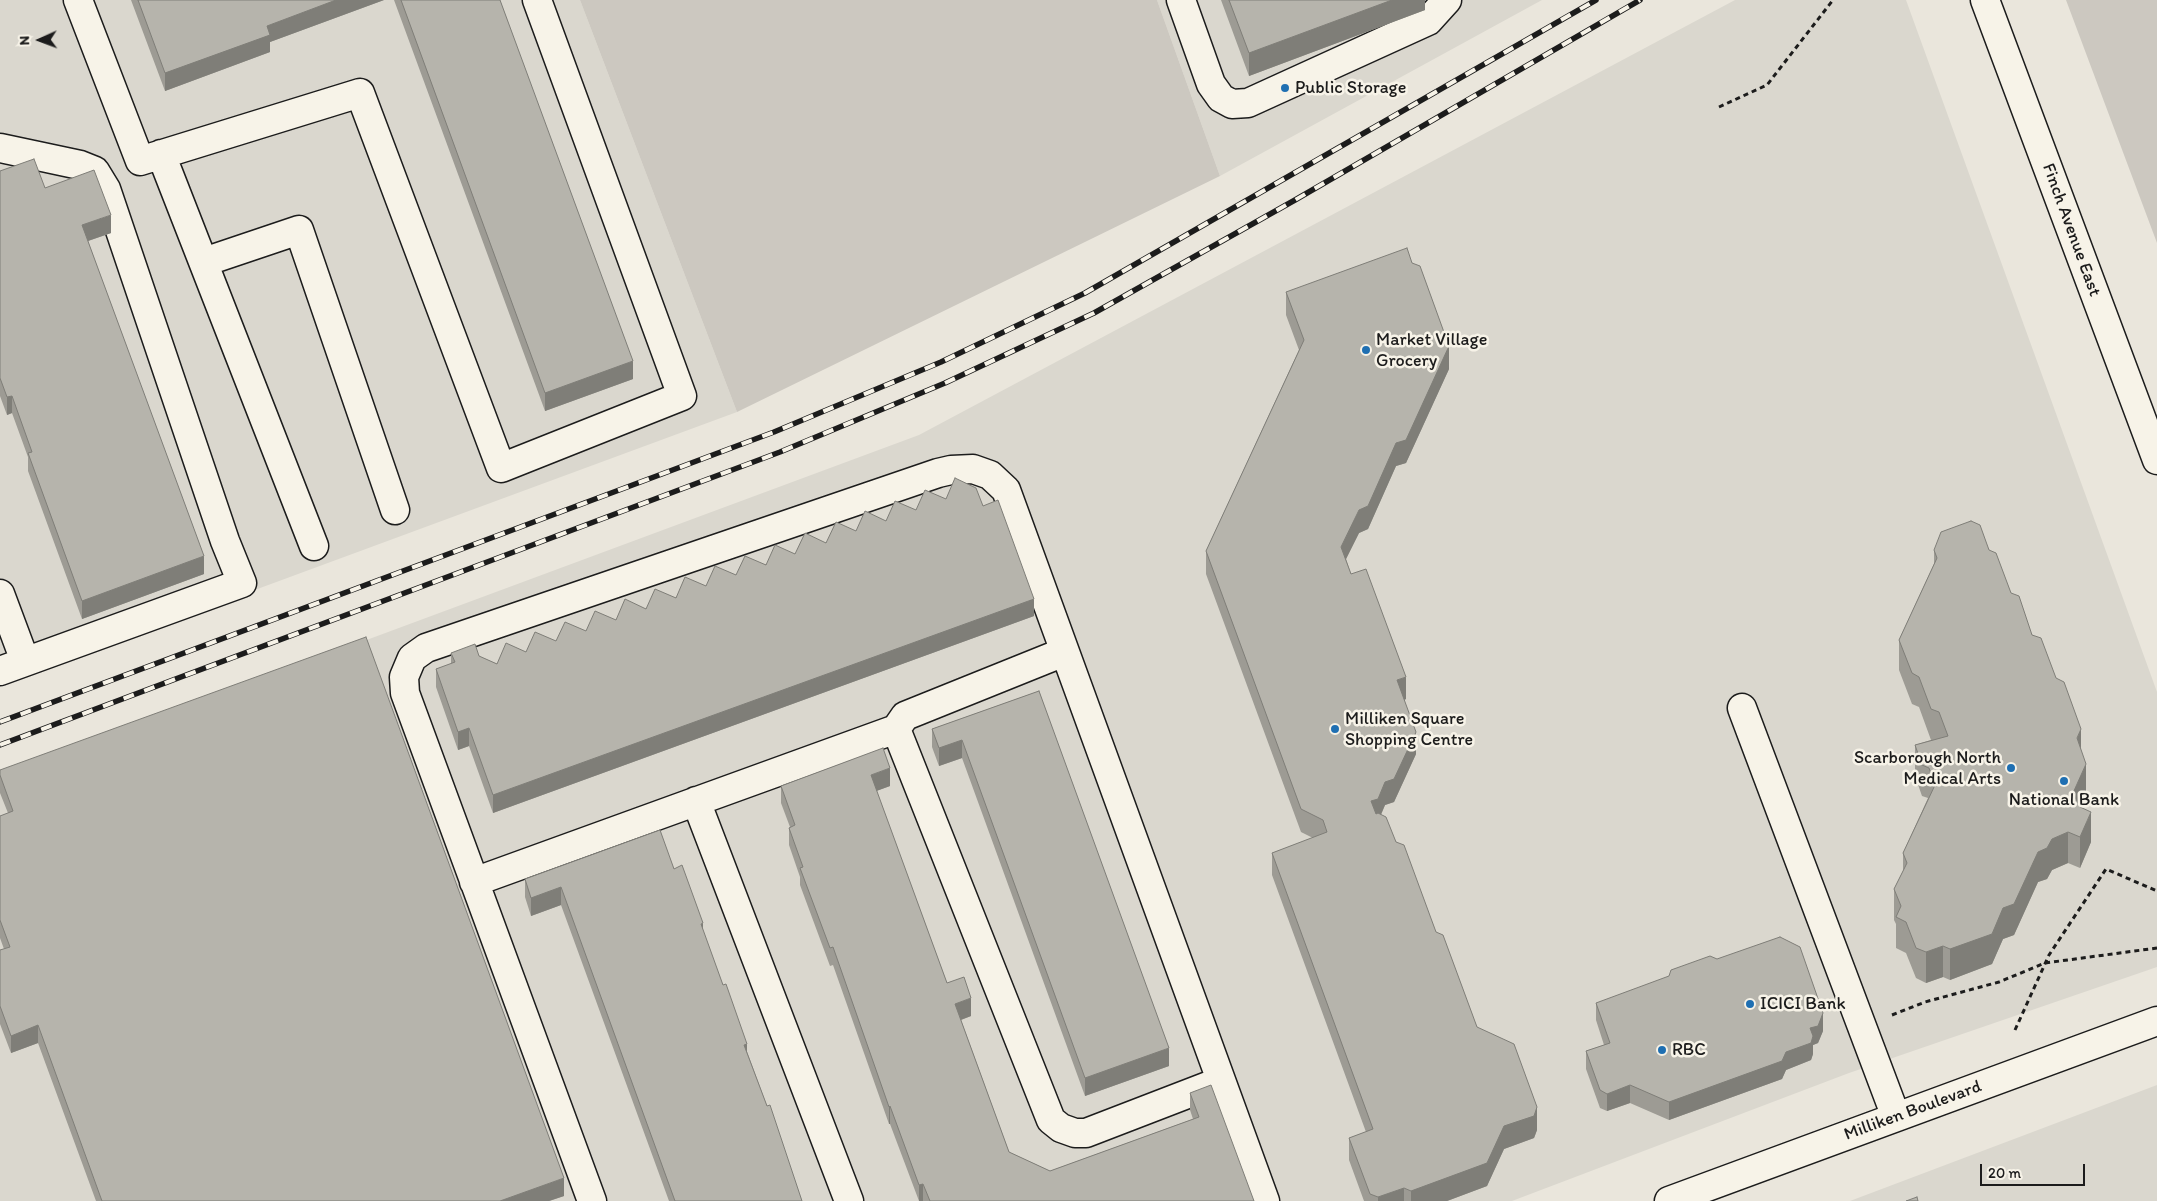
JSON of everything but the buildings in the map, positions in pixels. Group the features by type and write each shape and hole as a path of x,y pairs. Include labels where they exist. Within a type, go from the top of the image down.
{"street":[{"path":"78,0 140,161 360,93 501,468 682,396 537,0"},
{"path":"1181,0 1211,84 1221,98 1232,104 1248,103 1428,21 1447,0"},
{"name":"Finch Avenue East","path":"1986,0 2157,460"},
{"path":"0,148 80,165 95,171 106,189 225,541 242,583 0,671"},
{"path":"162,154 314,546"},
{"path":"204,262 299,230 395,510"},
{"path":"592,1201 405,693 404,677 412,658 426,648 938,473 951,470 973,469 990,475 1006,490 1265,1201"},
{"path":"0,594 25,661"},
{"path":"474,882 896,729 905,716 1064,652"},
{"path":"1742,708 1896,1117"},
{"path":"896,729 1051,1120 1061,1128 1074,1133 1086,1133 1220,1081"},
{"path":"696,801 849,1201"},
{"name":"Milliken Boulevard","path":"1669,1201 2157,1021"}],"path":[{"path":"1719,107 1767,85 1833,0"},
{"path":"2015,1030 2045,963 2106,868 2157,891"},
{"path":"1862,1027 1926,1002 1999,982 2045,963 2157,948"}],"shaded area":[{"path":"0,0 580,0 737,412 0,684"},
{"path":"580,0 1157,0 1220,176 737,412"},
{"name":"Public Storage","path":"1157,0 1542,0 1220,176"},
{"path":"1735,0 1906,0 2157,692 2157,967 1849,1073 1512,1201 0,1201 0,776 919,435"},
{"path":"2066,0 2157,0 2157,243"},
{"path":"2157,1085 2157,1201 1850,1201"}],"railway":[{"path":"0,722 774,432 941,362 1085,293 1596,0"},
{"path":"0,745 780,452 945,383 1094,313 1295,200 1640,0"}],"place":[{"name":"Public Storage","path":"1285,88"},
{"name":"Market Village Grocery","path":"1366,350"},
{"name":"Milliken Square Shopping Centre","path":"1335,729"},
{"name":"Scarborough North Medical Arts","path":"2011,768"},
{"name":"National Bank","path":"2064,781"},
{"name":"ICICI Bank","path":"1750,1004"},
{"name":"RBC","path":"1662,1050"}]}
